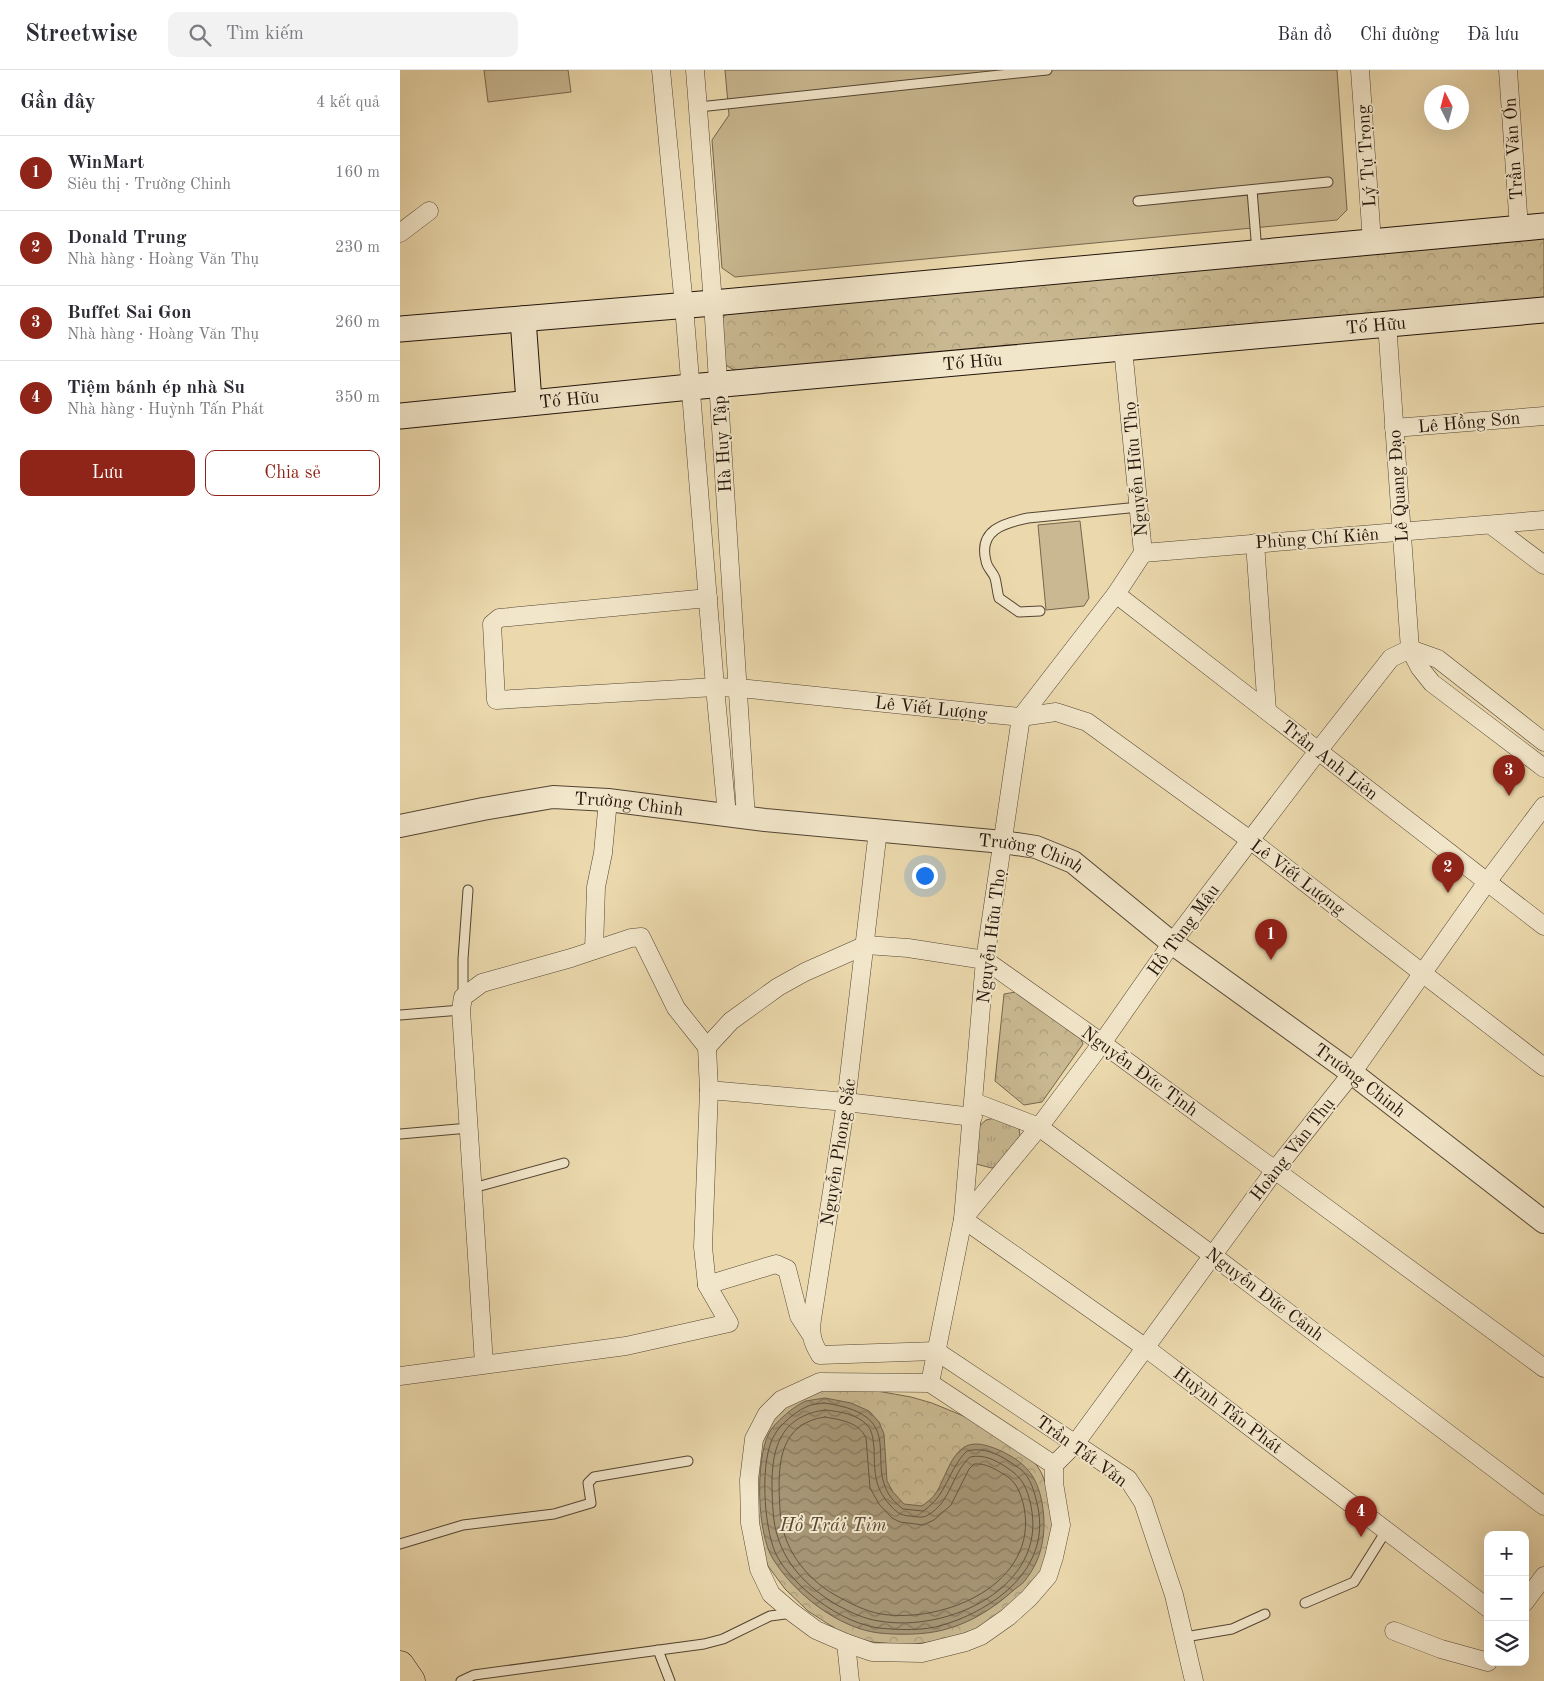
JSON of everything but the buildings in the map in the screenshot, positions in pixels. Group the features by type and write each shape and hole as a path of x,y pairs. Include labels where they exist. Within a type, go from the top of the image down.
{"highway":[{"path":"400,1665 411,1681"}],"main road":[{"path":"400,329 713,304 1544,226"},
{"name":"Tố Hữu","path":"400,416 718,384 1544,310"},
{"path":"523,319 530,402"}],"street":[{"name":"Hà Huy Tập","path":"661,70 684,306 714,687 736,817"},
{"name":"Hà Huy Tập","path":"696,70 739,688 736,817"},
{"name":"Lý Tự Trọng","path":"1360,70 1372,242"},
{"name":"Trần Văn Ơn","path":"1508,70 1519,228"},
{"path":"400,233 429,211"},
{"name":"Lê Quang Đạo","path":"1387,323 1410,649 1420,668 1432,683 1544,768"},
{"name":"Nguyễn Hữu Thọ","path":"930,1383 963,1219 986,960 1021,717 1116,594 1143,553 1124,348"},
{"name":"Lê Hồng Sơn","path":"1394,428 1544,416"},
{"name":"Phùng Chí Kiên","path":"1143,553 1544,520"},
{"path":"1491,525 1544,565"},
{"path":"1255,543 1267,711"},
{"name":"Trần Anh Liên","path":"1116,594 1544,926"},
{"name":"Lê Viết Lượng","path":"708,598 499,618 492,624 496,700 714,687 1021,717 1056,712 1087,722 1250,840 1544,1067"},
{"path":"1410,649 1438,659 1544,742"},
{"name":"Hồ Tùng Mậu","path":"963,1219 1039,1127 1102,1043 1172,943 1318,751 1391,658 1410,649"},
{"name":"Trường Chinh","path":"400,826 483,809 553,798 608,800 736,817 1003,842 1036,847 1073,862 1172,943 1352,1073 1544,1222"},
{"path":"594,950 596,887 603,852 608,800"},
{"name":"Hoàng Văn Thụ","path":"1054,1465 1075,1444 1275,1170 1352,1073 1487,882 1544,806"},
{"name":"Nguyễn Phong Sắc","path":"810,1333 846,1102 866,945 878,830"},
{"path":"400,1376 626,1346 730,1323 707,1285 703,1247 709,1090 707,1047 676,1008 641,936 482,983 462,1003 484,1364"},
{"name":"Nguyễn Đức Tịnh","path":"707,1047 731,1021 778,987 805,972 866,945 908,948 986,960 1544,1368"},
{"name":"Nguyễn Đức Cảnh","path":"709,1090 846,1102 973,1110 1039,1127 1544,1506"},
{"name":"Huỳnh Tấn Phát","path":"963,1219 1146,1348 1484,1605"},
{"path":"707,1285 776,1264 787,1269 799,1316 810,1333 812,1343 820,1355 820,1382"},
{"path":"820,1355 936,1351"},
{"name":"Trần Tất Văn","path":"936,1351 1128,1480 1143,1502 1174,1595 1194,1681"},
{"path":"820,1382 930,1383 1054,1465 1054,1483 1061,1525 1054,1557 1048,1576 1008,1618 981,1636 966,1642 922,1653 872,1652 816,1630 771,1594 759,1569 750,1524 749,1480 754,1439 768,1414 781,1400 820,1382"},
{"path":"1529,1597 1544,1576"},
{"path":"1394,1631 1441,1649 1484,1661"},
{"path":"846,1643 850,1681"}],"lane":[{"path":"699,107 1048,70"},
{"path":"1138,201 1328,182"},
{"path":"1252,190 1258,253"},
{"path":"1040,611 1019,612 999,598 995,578 985,559 984,547 991,532 1010,522 1028,518 1139,507"},
{"path":"400,1015 462,1003 468,890"},
{"path":"400,1134 469,1128"},
{"path":"473,1188 564,1163"},
{"path":"400,1544 463,1525 554,1514 591,1503 588,1483 594,1477 688,1461"},
{"path":"1305,1603 1354,1582 1386,1530"},
{"path":"461,1681 474,1675 704,1644 723,1639 770,1616 793,1613"},
{"path":"1185,1637 1232,1629 1265,1614"},
{"path":"658,1650 670,1681"}],"green space":[{"path":"484,70 568,70 571,92 488,102"},
{"path":"725,70 1337,70 1347,210 1337,220 735,277 722,268 712,140 729,115"},
{"path":"1544,237 1544,300 736,371 727,366 723,361 720,323 729,312"},
{"path":"1080,521 1089,598 1084,606 1046,610 1038,525"},
{"path":"1022,991 1078,1031 1083,1044 1042,1102 1024,1105 995,1081 1004,994"},
{"path":"995,1118 1019,1128 1020,1136 998,1166 992,1168 976,1164 977,1128 986,1120"},
{"name":"Hồ Trái Tim","path":"866,1389 911,1397 932,1403 978,1422 1034,1461 1041,1472 1051,1496 1053,1536 1040,1574 1000,1617 972,1631 939,1641 906,1645 857,1639 839,1631 808,1611 785,1589 768,1566 760,1545 754,1481 763,1433 784,1405 816,1391"}],"water":[{"name":"Hồ Trái Tim","path":"825,1398 851,1403 869,1411 879,1422 884,1434 887,1481 893,1492 904,1504 922,1506 932,1498 954,1457 963,1448 972,1444 981,1444 999,1450 1023,1465 1033,1477 1040,1493 1044,1523 1040,1553 1032,1571 1024,1582 999,1602 973,1619 936,1632 920,1634 879,1633 848,1624 833,1617 793,1585 773,1559 764,1533 760,1497 761,1461 764,1445 769,1433 780,1420 801,1403"}],"place":[{"name":"Buffet Sai Gon","path":"1509,796"},
{"name":"Donald Trung","path":"1448,893"},
{"name":"WinMart","path":"1271,960"},
{"name":"Tiệm bánh ép nhà Su","path":"1361,1537"}]}
